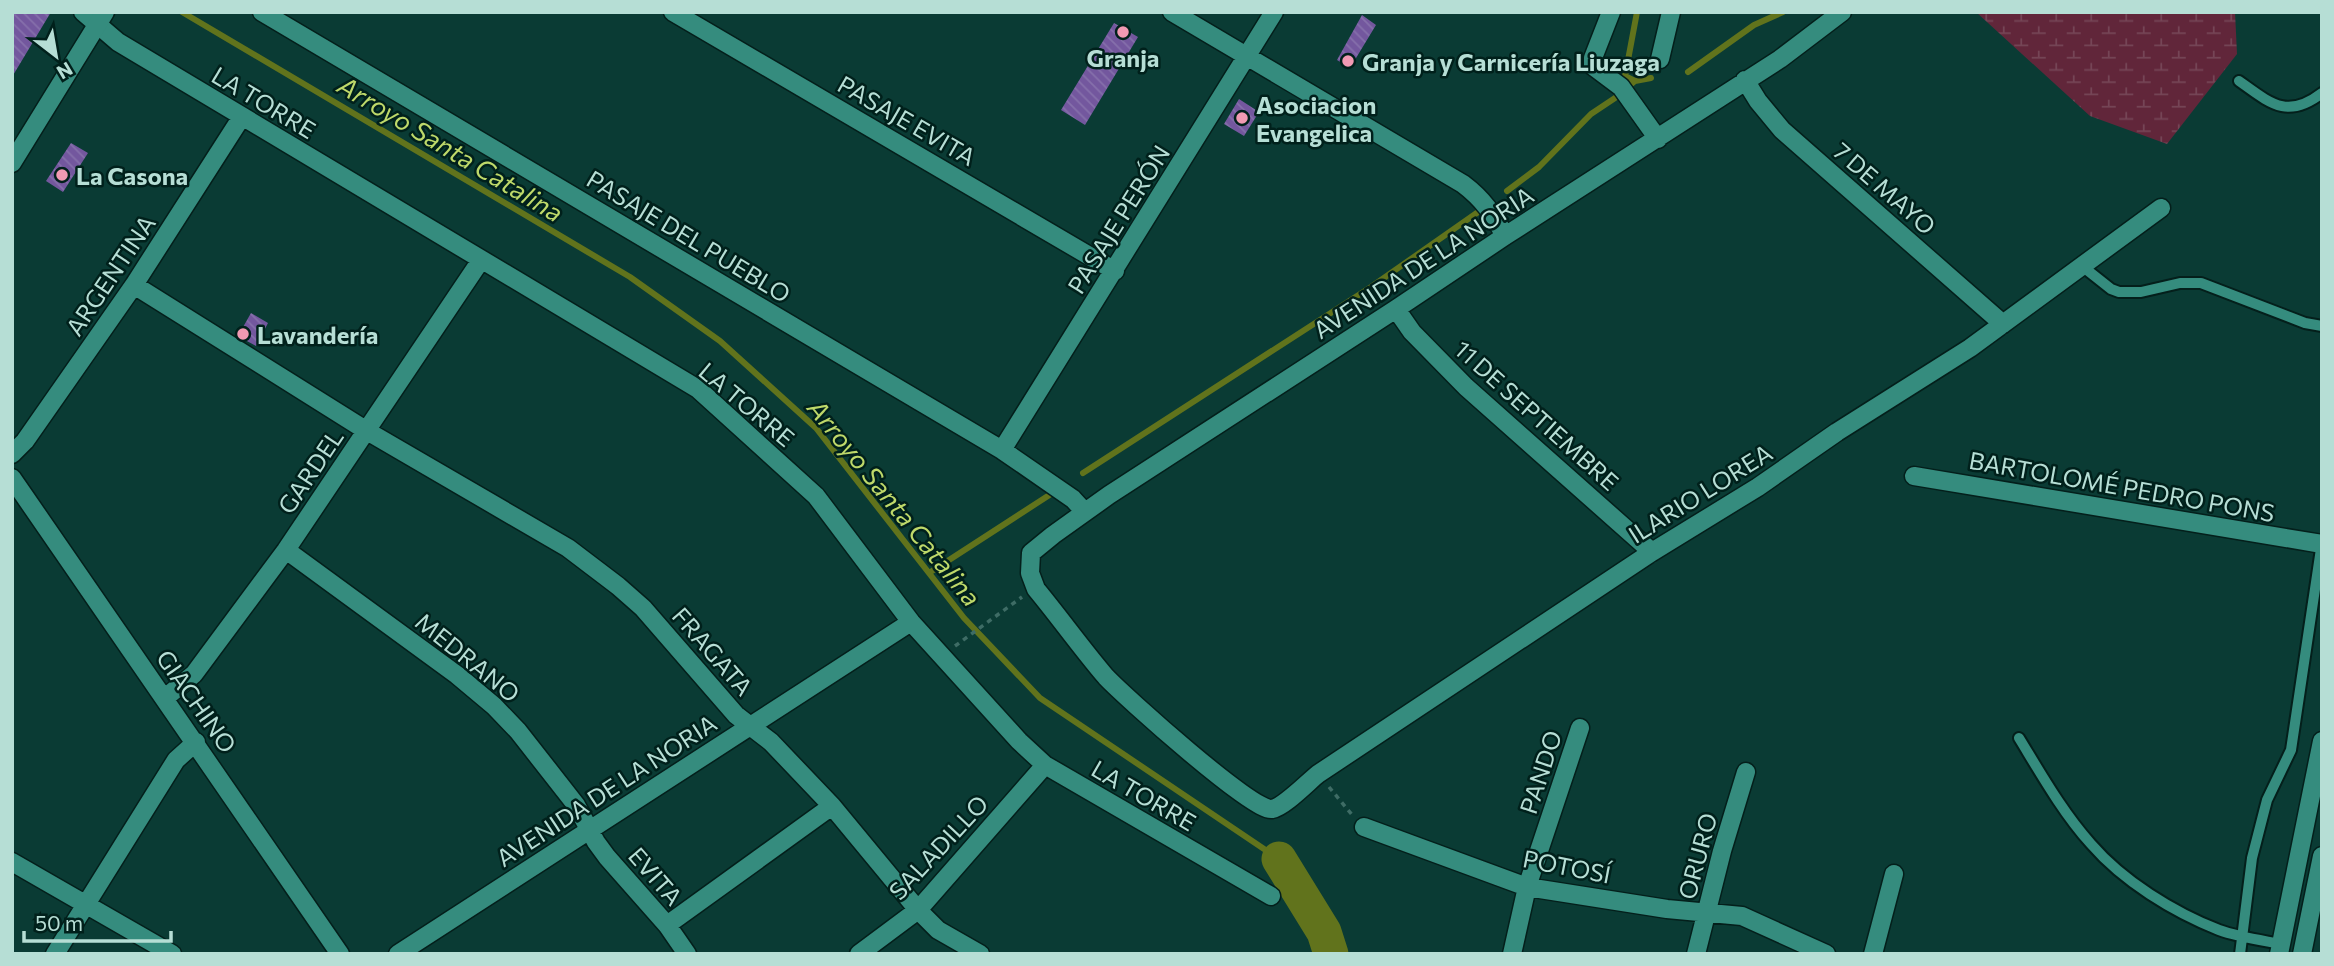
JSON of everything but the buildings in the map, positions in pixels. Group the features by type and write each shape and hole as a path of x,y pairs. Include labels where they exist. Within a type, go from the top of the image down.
{"street":[{"name":"LA TORRE","path":"83,12 103,17 118,43 698,389 816,496 911,622 1019,741 1045,765 1270,896"},
{"name":"PASAJE DEL PUEBLO","path":"262,12 1002,450 1073,499 1085,512"},
{"name":"PASAJE EVITA","path":"673,12 1115,271"},
{"path":"1172,12 1463,184 1491,210 1505,236"},
{"name":"PASAJE PERÓN","path":"1002,450 1274,12"},
{"path":"1611,12 1593,58 1593,66 1621,87 1658,139"},
{"path":"1660,59 1671,12"},
{"name":"AVENIDA DE LA NORIA","path":"1036,589 1030,573 1031,554 1085,512 1780,59 1842,12"},
{"path":"12,163 103,17"},
{"name":"7 DE MAYO","path":"1745,80 1782,130 2003,324"},
{"name":"ARGENTINA","path":"12,454 25,442 134,285 241,118"},
{"name":"ILARIO LOREA","path":"1036,589 1107,678 1241,795 1261,808 1271,810 1318,774 1651,552 1758,487 1837,432 1970,348 2161,208"},
{"name":"GARDEL","path":"165,698 194,674 286,550 481,260"},
{"name":"FRAGATA","path":"134,285 367,430 568,548 618,586 643,608 736,715 771,742 832,806 918,910 938,930 980,954"},
{"name":"11 DE SEPTIEMBRE","path":"1396,309 1412,332 1466,387 1651,552"},
{"name":"BARTOLOMÉ PEDRO PONS","path":"1914,476 2322,544"},
{"name":"GIACHINO","path":"12,478 340,954"},
{"name":"MEDRANO","path":"286,550 457,675 494,706 518,731 576,805 590,831"},
{"name":"AVENIDA DE LA NORIA","path":"398,954 911,622"},
{"name":"PANDO","path":"1512,954 1527,887 1580,728"},
{"path":"2280,949 2322,741"},
{"path":"55,954 176,760 196,742"},
{"name":"SALADILLO","path":"859,954 918,910 1045,765"},
{"name":"ORURO","path":"1696,954 1722,851 1746,772"},
{"path":"667,925 832,806"},
{"name":"POTOSÍ","path":"1364,827 1527,887 1667,909 1742,916 1826,954"},
{"name":"EVITA","path":"590,831 607,857 667,925 683,952"},
{"path":"2302,954 2322,856"},
{"path":"12,862 172,954"},
{"path":"1873,954 1894,874"}],"lane":[{"path":"2239,81 2267,101 2285,107 2306,104 2322,93"},
{"path":"2082,266 2111,289 2119,292 2141,292 2179,283 2201,283 2305,323 2322,326"},
{"path":"2240,954 2252,858 2267,800 2291,750 2322,544"},
{"path":"2019,738 2049,788 2091,845 2100,853 2152,895 2220,930 2280,949"}],"path":[{"path":"960,643 1036,589"},
{"path":"1321,778 1346,810 1364,827"}],"green space":[{"path":"1976,12 2235,12 2237,54 2167,144 2090,116"}],"waterway":[{"name":"Arroyo Santa Catalina","path":"182,12 630,277 720,341 816,428 964,618 1040,698 1279,859"},
{"path":"1629,86 1635,81 1625,76 1637,12"},
{"path":"1688,72 1754,25 1783,12"},
{"path":"1635,81 1651,78"},
{"path":"1507,191 1539,167 1591,114 1615,98"},
{"path":"1083,473 1371,287 1481,210"},
{"path":"929,573 1054,492"},
{"path":"1279,859 1324,932 1331,954"}],"place":[{"name":"Granja","path":"1123,32"},
{"name":"Granja y Carnicería Liuzaga","path":"1348,61"},
{"name":"Asociacion Evangelica","path":"1242,118"},
{"name":"La Casona","path":"62,175"},
{"name":"Lavandería","path":"243,334"}]}
